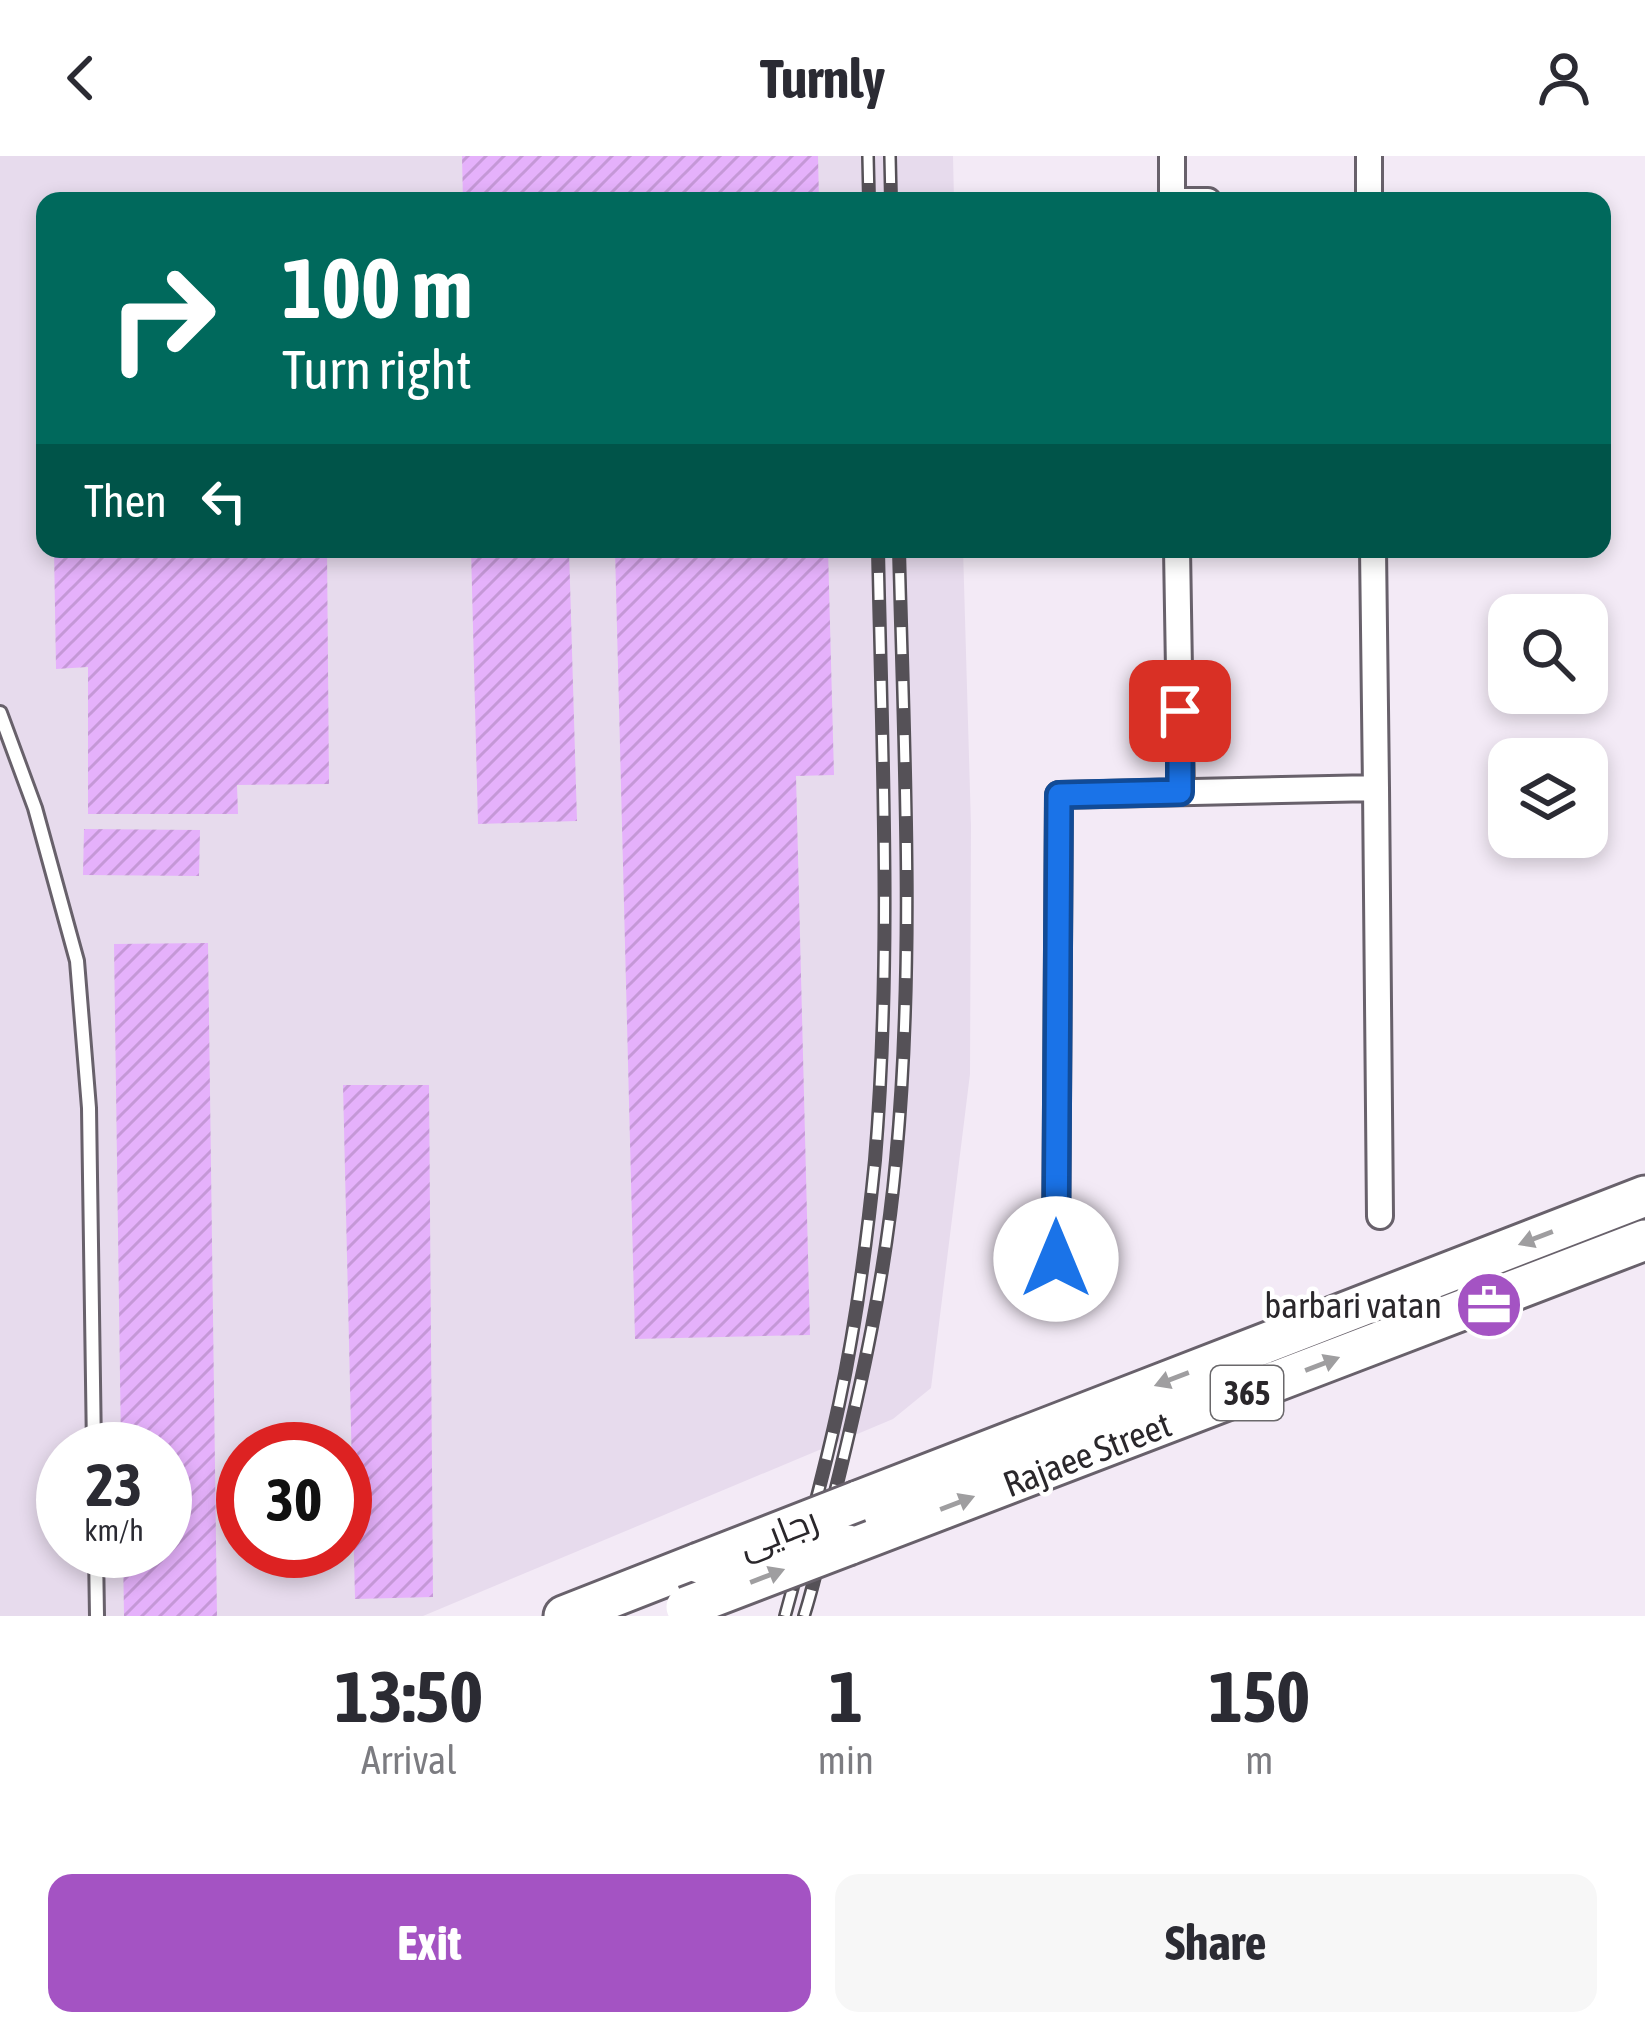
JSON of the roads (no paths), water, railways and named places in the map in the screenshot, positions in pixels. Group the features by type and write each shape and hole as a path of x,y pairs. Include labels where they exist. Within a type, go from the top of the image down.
{"main road":[{"name":"Rajaee Street","path":"858,1501 1645,1196"},
{"name":"Rajaee Street","path":"675,1611 1645,1240"},
{"name":"رجایی","path":"564,1616 858,1501"}],"street":[{"path":"1172,156 1172,192"},
{"path":"1369,156 1369,192"},
{"path":"1177,558 1180,792"},
{"path":"1373,558 1380,1216"},
{"path":"1056,1259 1059,795 1376,788"}],"lane":[{"path":"0,713 34,808 77,961 88,1108 94,1422"},
{"path":"97,1578 98,1616"}],"railway":[{"path":"868,156 869,192"},
{"path":"890,156 891,192"},
{"path":"785,1616 845,1374 875,1160 884,931 878,558"},
{"path":"804,1616 872,1327 896,1160 907,931 899,558"}],"place":[{"name":"barbari vatan","path":"1489,1305"}]}
